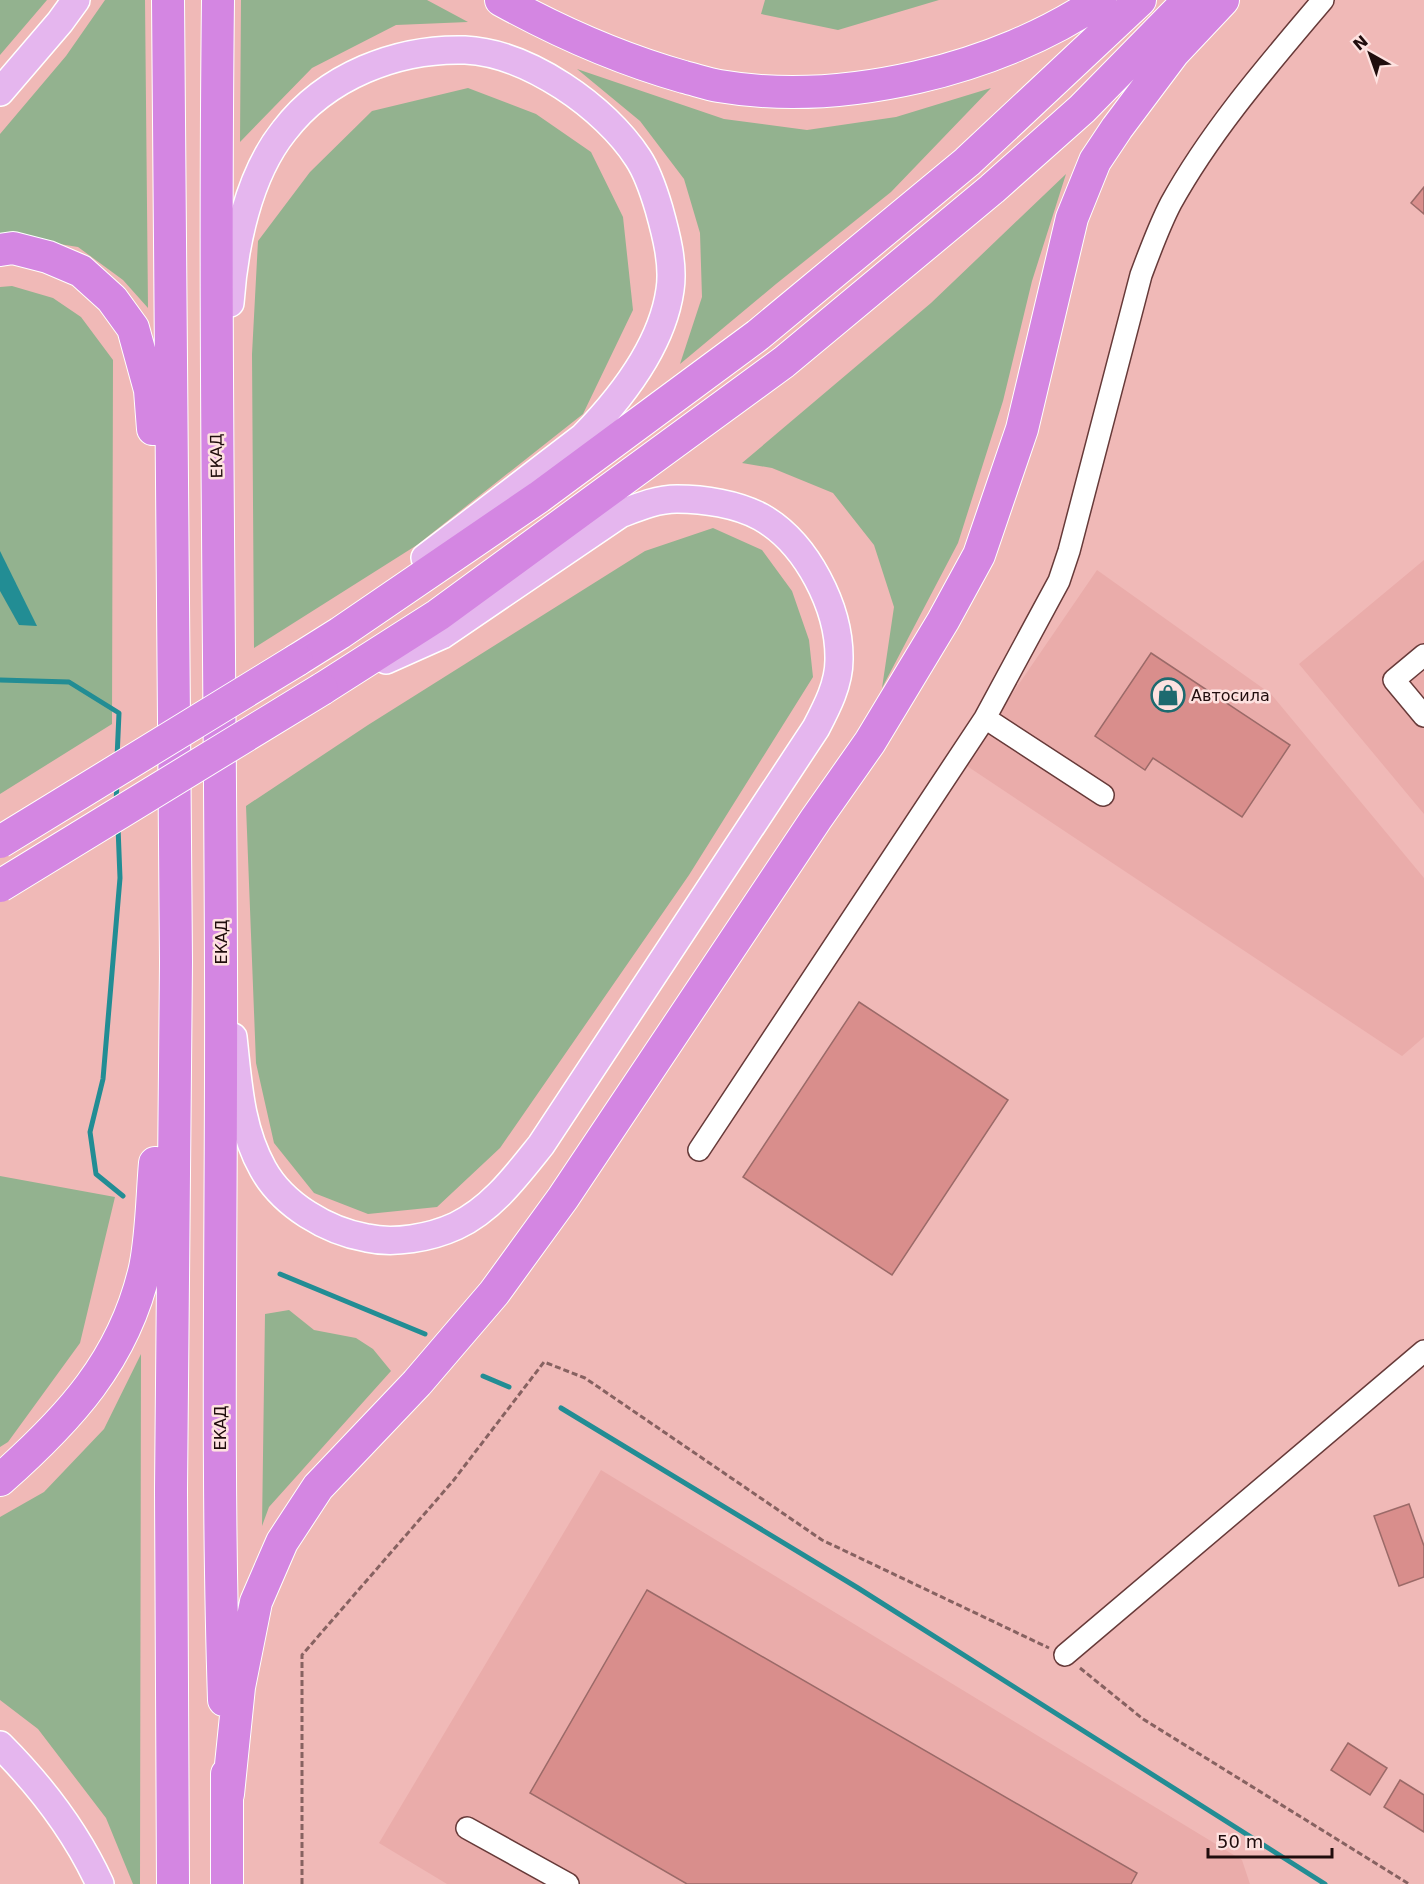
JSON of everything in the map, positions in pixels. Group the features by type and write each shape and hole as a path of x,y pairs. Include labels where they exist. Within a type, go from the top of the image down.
{"highway":[{"path":"168,0 176,962 171,1490 173,1884"},
{"name":"ЕКАД","path":"218,0 215,371 221,965 220,1568 228,1794 228,1884"},
{"path":"501,0 591,44 650,68 718,86 784,93 885,84 962,65 1030,39 1072,19 1100,0"},
{"path":"0,842 340,633 539,497 758,335 967,162 1140,0"},
{"path":"0,886 335,681 438,615 784,362 992,189 1065,123 1189,0"},
{"path":"228,1794 240,1687 256,1602 282,1542 318,1487 417,1383 494,1293 563,1198 809,829 870,742 944,621 979,555 1022,429 1072,218 1095,161 1174,52 1223,0"},
{"path":"0,250 12,248 48,257 81,272 112,299 133,328 150,390 161,530 172,600"},
{"path":"0,1480 30,1454 91,1386 123,1335 134,1306 145,1266 166,1031 176,962"}],"main road":[{"path":"0,92 76,0"},
{"path":"215,371 228,330 232,270 241,229 265,161 284,131 305,107 333,85 368,67 434,52 466,50 500,57 529,68 574,94 599,113 620,134 639,159 654,193 665,231 671,289 660,326 647,355 628,386 606,414 583,437 370,598 340,633"},
{"path":"221,965 228,984 238,1091 243,1116 263,1169 276,1189 329,1226 367,1239 414,1238 455,1227 475,1215 494,1199 541,1144 816,728 831,699 839,661 831,609 815,572 805,557 776,528 761,517 742,509 722,504 675,499 649,503 620,514 442,635 335,681"},
{"path":"0,1744 28,1773 64,1822 100,1884"}],"street":[{"path":"699,1150 985,718 1059,581 1069,551 1141,275 1158,231 1184,183 1222,125 1323,0"},
{"path":"1424,655 1394,680 1424,716"},
{"path":"985,718 1103,795"},
{"path":"1065,1655 1424,1351"},
{"path":"467,1828 568,1884"}],"path":[{"path":"302,1884 302,1655 453,1481 544,1362 585,1378 822,1539 1065,1655 1143,1719 1409,1884"}],"shaded area":[{"path":"1424,560 1424,814 1299,664"},
{"path":"1097,570 1271,694 1424,878 1424,1037 1402,1056 964,764"},
{"path":"601,1470 1242,1860 1250,1884 447,1884 379,1843"}],"green space":[{"path":"0,0 47,0 0,55"},
{"path":"105,0 145,0 148,308 123,280 78,247 9,236 0,237 0,134 66,56"},
{"path":"241,0 427,0 468,22 396,25 312,68 240,142"},
{"path":"765,0 939,0 838,30 761,14"},
{"path":"577,69 724,119 807,130 896,117 991,88 891,192 680,364 702,297 700,233 684,179 640,121"},
{"path":"468,88 536,114 591,152 623,217 633,310 583,414 417,545 254,648 252,354 258,241 310,172 372,111"},
{"path":"1066,174 1032,281 1003,401 958,543 882,688 894,607 874,545 833,493 772,468 742,463 931,303"},
{"path":"12,286 53,298 81,317 113,360 112,724 0,794 0,287"},
{"path":"713,528 762,550 792,591 809,640 813,677 689,875 500,1148 437,1207 368,1214 314,1193 274,1143 256,1063 246,806 368,725 645,551"},
{"path":"0,1176 115,1197 80,1343 8,1442 0,1447"},
{"path":"289,1310 314,1330 356,1338 373,1349 391,1371 269,1507 262,1526 265,1314"},
{"path":"141,1354 140,1884 133,1884 106,1818 38,1729 0,1700 0,1517 44,1492 104,1429"}],"water":[{"path":"0,551 37,626 19,625 0,591"}],"building":[{"path":"1424,187 1424,214 1411,203"},
{"name":"Автосила","path":"1151,653 1290,745 1242,817 1153,758 1145,770 1095,736"},
{"path":"859,1002 1008,1100 892,1275 743,1177"},
{"path":"1409,1504 1424,1546 1424,1577 1399,1586 1374,1516"},
{"path":"647,1590 1137,1873 1131,1884 687,1884 530,1793"},
{"path":"1348,1743 1387,1768 1370,1795 1331,1770"},
{"path":"1400,1780 1424,1795 1424,1832 1384,1807"}],"waterway":[{"path":"0,680 69,682 119,713 117,758"},
{"path":"116,803 117,782"},
{"path":"118,827 120,878 103,1079 90,1132 96,1174 123,1196"},
{"path":"280,1274 425,1334"},
{"path":"483,1376 509,1387"},
{"path":"561,1408 858,1588 1325,1884"}],"place":[{"name":"Автосила","path":"1168,695"}]}
